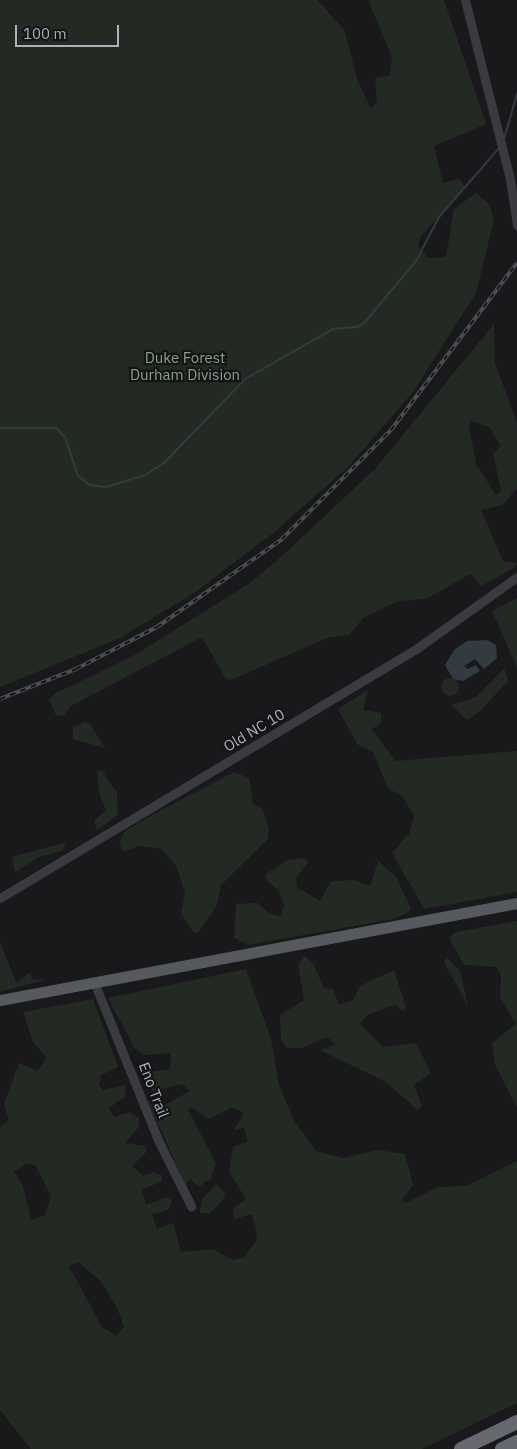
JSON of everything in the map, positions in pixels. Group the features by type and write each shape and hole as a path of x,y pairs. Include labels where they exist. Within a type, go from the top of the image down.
{"highway":[{"path":"461,1449 517,1422"},
{"path":"502,1449 517,1442"}],"main road":[{"path":"0,1000 517,903"}],"street":[{"path":"465,0 502,151 517,225"},
{"name":"Old NC 10","path":"0,898 416,649 517,576"},
{"name":"Eno Trail","path":"94,982 159,1142 191,1206"}],"green space":[{"name":"Duke Forest Durham Division","path":"0,0 317,0 344,29 358,82 371,109 377,101 375,78 390,75 392,57 368,0 444,0 486,124 434,146 443,183 459,179 465,187 421,236 418,246 428,258 446,257 454,209 476,193 489,204 494,220 476,293 413,392 348,467 272,534 194,593 120,638 0,687"},
{"path":"494,324 495,363 517,423 517,488 502,505 481,510 503,561 517,563 514,568 481,586 470,574 426,599 398,601 363,618 349,635 327,638 231,680 226,679 202,637 71,706 64,716 56,715 49,700 54,694 133,656 250,583 282,556 375,469","holes":["472,421 489,427 501,446 493,453 501,491 496,495 476,464 469,426"]},
{"path":"517,598 517,668 492,611"},
{"path":"504,668 508,681 479,712 467,720 451,705 476,697"},
{"path":"446,678 454,678 459,683 457,694 446,696 441,691 441,683"},
{"path":"368,690 363,710 381,713 381,723 372,729 395,761 517,751 517,892 424,909 392,853 409,834 414,816 403,797 388,788 373,752 357,744 338,709"},
{"path":"85,722 90,724 105,748 73,739 73,727"},
{"path":"102,770 117,793 118,815 97,830 94,821 106,810 100,796 97,772"},
{"path":"234,772 249,778 253,804 263,809 269,829 268,839 221,885 217,905 198,933 193,932 181,913 185,893 176,865 161,849 139,846 123,852 119,842 125,831"},
{"path":"66,842 62,851 39,857 15,872 12,857"},
{"path":"305,858 308,863 296,877 297,887 320,901 331,881 354,880 370,886 378,862 375,858 396,877 411,908 409,912 393,919 249,945 234,938 236,904 258,903 270,914 280,916 284,906 279,891 265,878 267,873 288,860"},
{"path":"517,921 517,1107 495,1065 492,1043 516,1024 500,998 501,977 497,967 464,965 449,938 456,932"},
{"path":"0,942 16,982 30,973 33,980 47,979 0,992"},
{"path":"304,956 313,963 324,988 333,989 339,1005 353,1000 360,986 394,970 406,1007 403,1011 395,1005 388,1007 367,1015 360,1024 383,1047 416,1043 431,1073 414,1085 422,1106 418,1110 386,1082 320,1050 335,1044 327,1037 302,1048 287,1048 281,1040 280,1015 304,1000 298,965"},
{"path":"446,956 460,971 468,1006 444,962"},
{"path":"246,969 271,1039 279,1085 294,1120 316,1151 343,1158 377,1150 405,1154 413,1185 402,1200 406,1203 438,1187 466,1186 517,1161 517,1403 422,1449 31,1449 0,1410 0,1127 9,1121 4,1104 19,1063 37,1071 47,1058 33,1042 23,1012 93,999 118,1067 101,1075 99,1085 103,1090 125,1085 126,1096 109,1108 114,1117 130,1112 139,1118 138,1128 125,1143 145,1146 147,1151 132,1166 143,1176 154,1172 162,1176 162,1181 142,1190 146,1205 167,1197 172,1201 168,1210 152,1214 157,1229 173,1223 181,1252 213,1249 233,1260 243,1258 257,1240 252,1214 234,1219 233,1209 246,1199 229,1172 233,1147 248,1142 244,1128 234,1130 244,1113 232,1107 209,1119 192,1108 188,1110 216,1163 211,1178 199,1187 191,1179 185,1184 148,1101 165,1105 190,1091 182,1084 153,1092 145,1073 170,1069 171,1053 144,1055 135,1049 108,998","holes":["26,1164 35,1165 51,1196 45,1215 31,1220 23,1186 14,1172","78,1262 101,1281 118,1310 124,1327 116,1336 102,1327 69,1266"]},
{"path":"216,1184 225,1192 224,1198 210,1213 200,1213 202,1200"}],"shaded area":[{"path":"487,640 496,645 497,658 484,669 475,659 464,666 468,669 476,665 480,671 463,681 453,679 445,665 454,650 467,641"}],"waterway":[{"path":"504,139 517,94"},
{"path":"0,428 56,428 65,437 78,476 90,485 106,487 145,475 164,463 245,379 333,329 358,327 365,322 416,261 439,217 500,147"}],"railway":[{"path":"0,699 76,669 157,627 282,539 391,430 517,263"}]}
